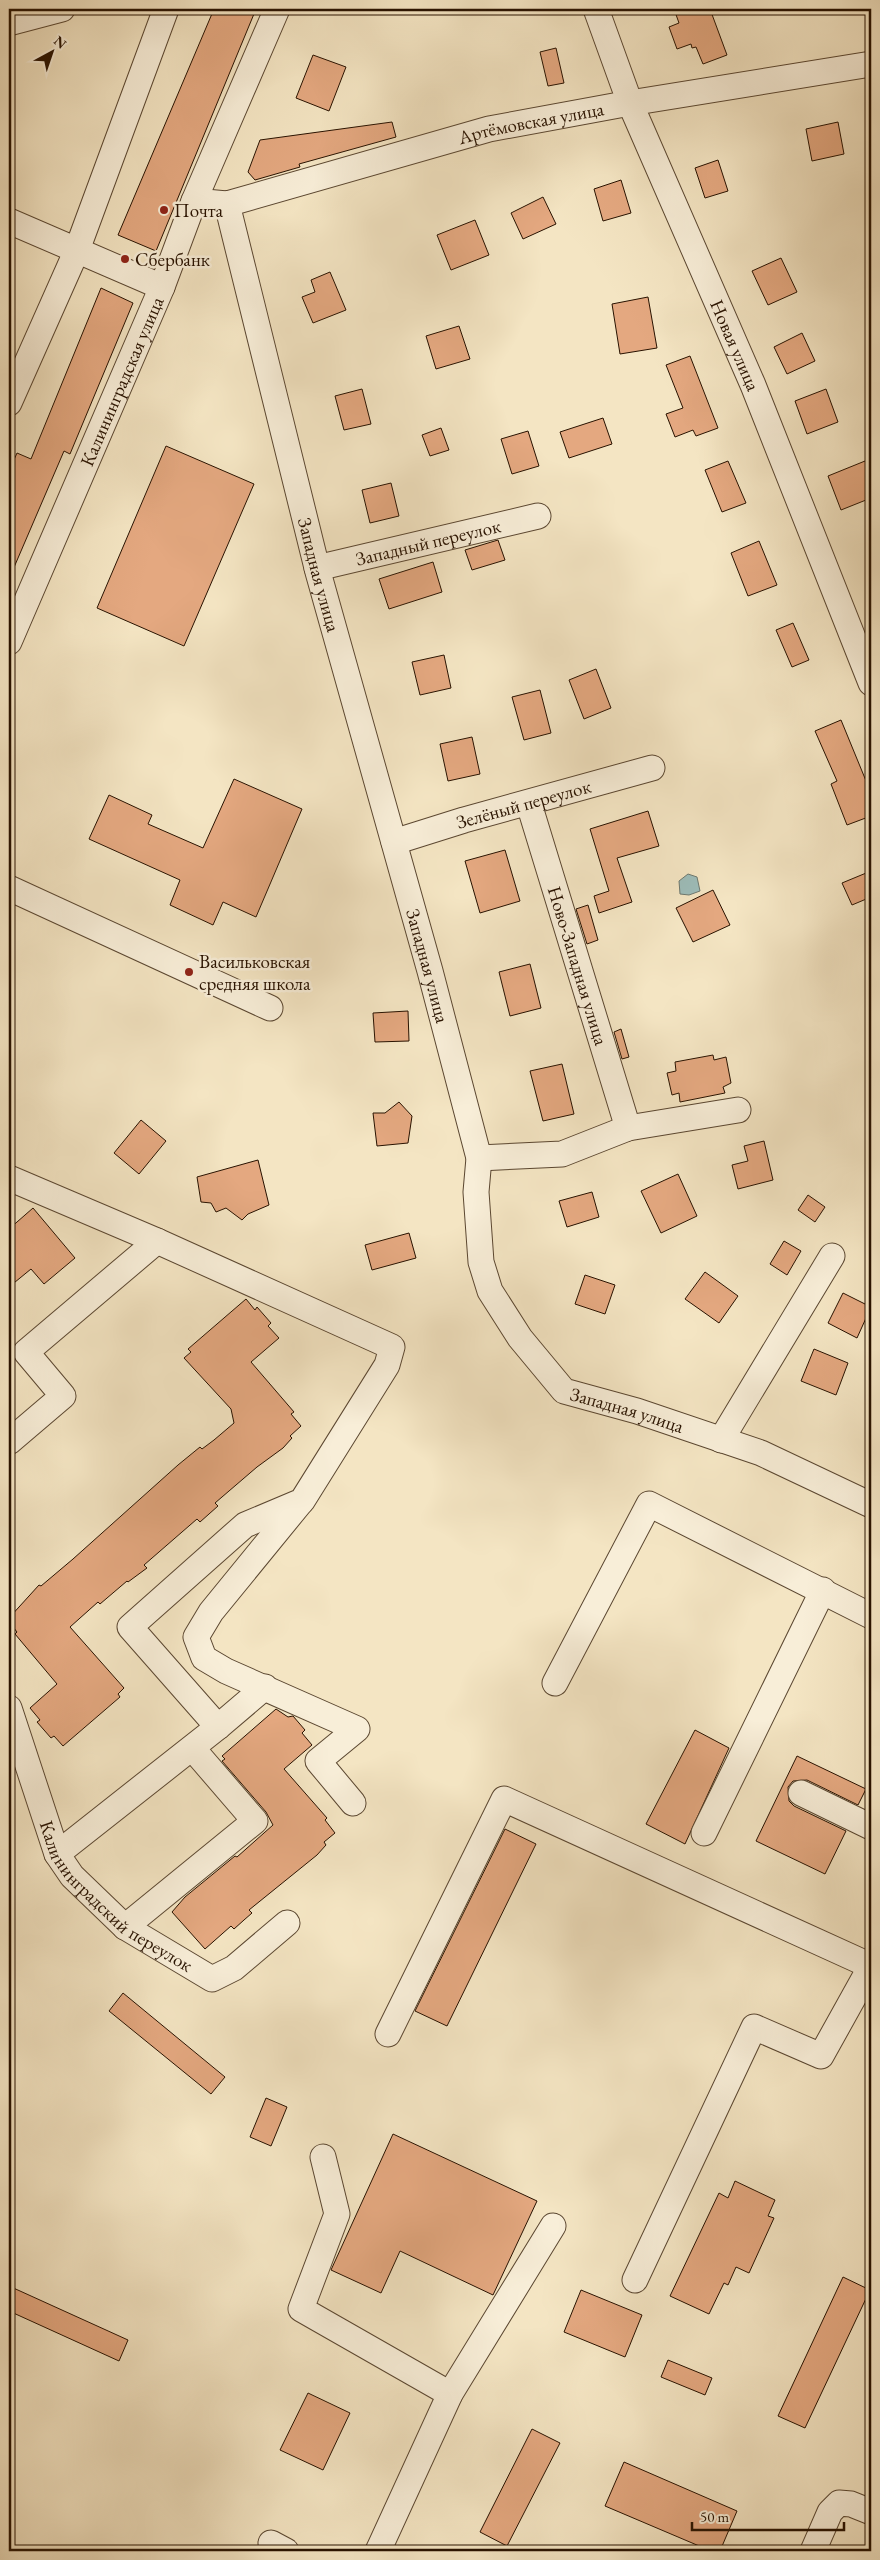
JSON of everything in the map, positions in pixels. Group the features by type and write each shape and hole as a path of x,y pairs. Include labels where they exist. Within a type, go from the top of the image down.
{"street":[{"path":"9,23 62,9"},
{"path":"9,403 76,250 166,9"},
{"name":"Калининградская улица","path":"9,642 162,287 194,201 278,9"},
{"name":"Новая улица","path":"596,9 630,102 753,385 871,683"},
{"name":"Артёмовская улица","path":"194,201 227,204 489,129 630,102 871,64"},
{"name":"Западная улица","path":"227,204 317,568 430,971 479,1158 476,1192 481,1262 490,1291 539,1363 564,1391 637,1411 761,1453 871,1505"},
{"path":"9,220 162,287"},
{"name":"Западный переулок","path":"317,568 538,516"},
{"name":"Зелёный переулок","path":"394,842 464,820 529,804 652,768"},
{"name":"Ново-Западная улица","path":"529,804 628,1128"},
{"path":"9,888 270,1008"},
{"path":"479,1158 562,1154 628,1128 738,1110"},
{"path":"9,1178 157,1241 392,1347 386,1365 302,1501 211,1612 196,1637 204,1658 226,1671 357,1729 318,1761 353,1803"},
{"path":"9,1442 63,1396 26,1352 157,1241"},
{"path":"721,1440 832,1256"},
{"path":"218,1727 130,1627 245,1525 302,1501"},
{"path":"555,1683 649,1504 823,1590 871,1616"},
{"path":"704,1833 823,1590"},
{"path":"57,1854 193,1749 265,1687"},
{"name":"Калининградский переулок","path":"9,1708 57,1854 72,1876 125,1928 212,1979 234,1968 286,1923"},
{"path":"125,1928 255,1821 193,1749"},
{"path":"802,1793 871,1827"},
{"path":"388,2034 504,1799 871,1966 821,2056 754,2027 635,2280"},
{"path":"323,2156 337,2214 301,2309 450,2394"},
{"path":"378,2551 450,2394 553,2226"},
{"path":"813,2551 830,2512 839,2504 851,2504 871,2512"}],"water":[{"path":"688,874 697,877 700,891 689,895 680,894 679,881"}],"building":[{"path":"214,9 256,9 156,251 118,235"},
{"path":"674,9 710,9 727,55 703,64 696,47 692,48 691,44 677,49 669,27 679,23"},
{"path":"556,48 564,83 548,86 540,52"},
{"path":"313,55 346,67 329,111 296,98"},
{"path":"392,122 396,137 299,164 300,167 255,180 248,172 260,140"},
{"path":"838,122 844,154 812,161 806,129"},
{"path":"718,160 728,191 705,198 695,168"},
{"path":"621,180 631,213 603,221 594,189"},
{"path":"543,197 556,224 523,239 511,213"},
{"path":"475,220 489,255 451,270 437,235"},
{"path":"781,258 797,292 768,305 752,271"},
{"path":"330,272 346,310 313,323 302,297 315,292 311,280"},
{"path":"101,288 133,303 70,454 64,451 9,579 9,471 17,453 31,459"},
{"path":"648,297 657,348 620,354 612,304"},
{"path":"459,326 470,359 436,369 426,336"},
{"path":"802,333 815,361 787,374 774,347"},
{"path":"690,356 718,428 696,436 693,430 675,437 666,414 683,408 666,365"},
{"path":"362,389 371,424 344,430 335,396"},
{"path":"826,389 838,422 807,434 795,401"},
{"path":"603,418 612,444 569,458 560,432"},
{"path":"441,428 449,450 430,456 422,435"},
{"path":"528,431 539,466 512,474 501,439"},
{"path":"166,446 254,484 184,646 97,608"},
{"path":"728,461 746,503 722,512 705,470"},
{"path":"865,461 871,478 871,498 841,510 828,476"},
{"path":"391,483 399,516 370,523 362,490"},
{"path":"498,540 505,560 472,570 465,550"},
{"path":"759,541 777,585 748,596 731,553"},
{"path":"433,562 442,592 389,609 379,579"},
{"path":"793,623 809,660 792,667 776,630"},
{"path":"444,655 451,688 420,695 412,662"},
{"path":"596,669 611,708 584,719 569,680"},
{"path":"540,690 551,733 524,740 512,697"},
{"path":"841,720 871,793 871,816 847,825 831,784 837,781 815,731"},
{"path":"472,737 480,774 448,781 440,744"},
{"path":"234,779 302,809 256,917 223,902 213,925 170,905 180,880 89,839 109,795 152,815 148,824 203,848"},
{"path":"648,811 659,846 617,858 632,902 599,913 594,896 609,891 590,829"},
{"path":"505,850 520,901 480,913 465,861"},
{"path":"871,871 871,897 852,905 842,883"},
{"path":"713,890 730,925 693,942 676,908"},
{"path":"588,905 598,940 587,944 576,909"},
{"path":"530,964 541,1008 510,1016 499,972"},
{"path":"408,1011 409,1041 375,1042 373,1013"},
{"path":"621,1029 629,1057 622,1059 614,1032"},
{"path":"713,1055 714,1060 726,1057 731,1083 723,1087 725,1093 680,1102 679,1093 672,1095 667,1073 676,1071 675,1062"},
{"path":"562,1064 574,1114 543,1121 530,1071"},
{"path":"399,1102 412,1116 408,1143 377,1146 373,1113 385,1113"},
{"path":"141,1120 166,1141 139,1174 114,1153"},
{"path":"764,1141 773,1180 738,1189 732,1165 748,1161 744,1146"},
{"path":"258,1160 269,1205 248,1214 242,1220 226,1208 216,1212 211,1203 201,1202 197,1177"},
{"path":"678,1174 697,1216 661,1233 641,1191"},
{"path":"592,1192 599,1217 567,1227 559,1201"},
{"path":"808,1195 825,1207 815,1222 798,1210"},
{"path":"33,1208 75,1258 44,1284 31,1269 9,1287 9,1229"},
{"path":"409,1233 416,1258 372,1270 365,1245"},
{"path":"784,1241 801,1251 787,1275 770,1264"},
{"path":"705,1272 738,1296 719,1323 685,1299"},
{"path":"585,1275 615,1285 605,1314 575,1304"},
{"path":"843,1293 871,1307 857,1338 828,1323"},
{"path":"246,1299 255,1310 257,1307 271,1323 268,1326 279,1338 251,1362 294,1412 291,1414 301,1426 290,1436 292,1438 283,1448 257,1467 215,1503 218,1506 200,1522 197,1519 144,1565 147,1568 127,1581 100,1604 98,1602 70,1627 124,1688 118,1694 120,1697 63,1746 54,1736 51,1738 37,1722 40,1720 30,1708 57,1684 15,1634 17,1632 9,1622 9,1618 39,1585 41,1586 73,1559 178,1465 200,1447 202,1449 214,1440 234,1423 231,1409 184,1358 191,1352 188,1349"},
{"path":"814,1349 848,1363 836,1395 801,1381"},
{"path":"276,1709 288,1717 293,1716 305,1730 302,1733 312,1745 284,1769 327,1818 325,1820 335,1833 324,1842 326,1845 317,1855 249,1910 252,1913 234,1929 231,1926 205,1949 172,1912 185,1897 235,1856 237,1857 273,1825 266,1812 222,1761 225,1759 222,1756"},
{"path":"695,1730 729,1748 685,1844 646,1824"},
{"path":"797,1756 866,1789 858,1805 807,1780 793,1781 788,1787 789,1801 794,1806 846,1831 825,1874 756,1841"},
{"path":"505,1829 536,1844 447,2026 415,2011"},
{"path":"123,1993 225,2077 211,2094 109,2011"},
{"path":"266,2098 287,2107 271,2146 250,2137"},
{"path":"393,2134 537,2201 493,2295 400,2251 381,2293 331,2270"},
{"path":"735,2181 775,2200 768,2216 774,2218 749,2273 736,2267 728,2285 724,2283 709,2314 670,2296 719,2193 728,2198"},
{"path":"843,2277 870,2290 805,2428 778,2416"},
{"path":"9,2286 128,2340 119,2361 9,2311"},
{"path":"581,2290 642,2315 625,2357 564,2332"},
{"path":"668,2360 712,2378 705,2395 661,2377"},
{"path":"308,2393 350,2413 323,2470 280,2450"},
{"path":"532,2429 560,2443 507,2546 480,2532"},
{"path":"624,2462 737,2511 720,2551 711,2551 605,2506"}],"place":[{"name":"Почта","path":"164,210"},
{"name":"Сбербанк","path":"125,259"},
{"name":"Васильковская средняя школа","path":"189,972"}]}
